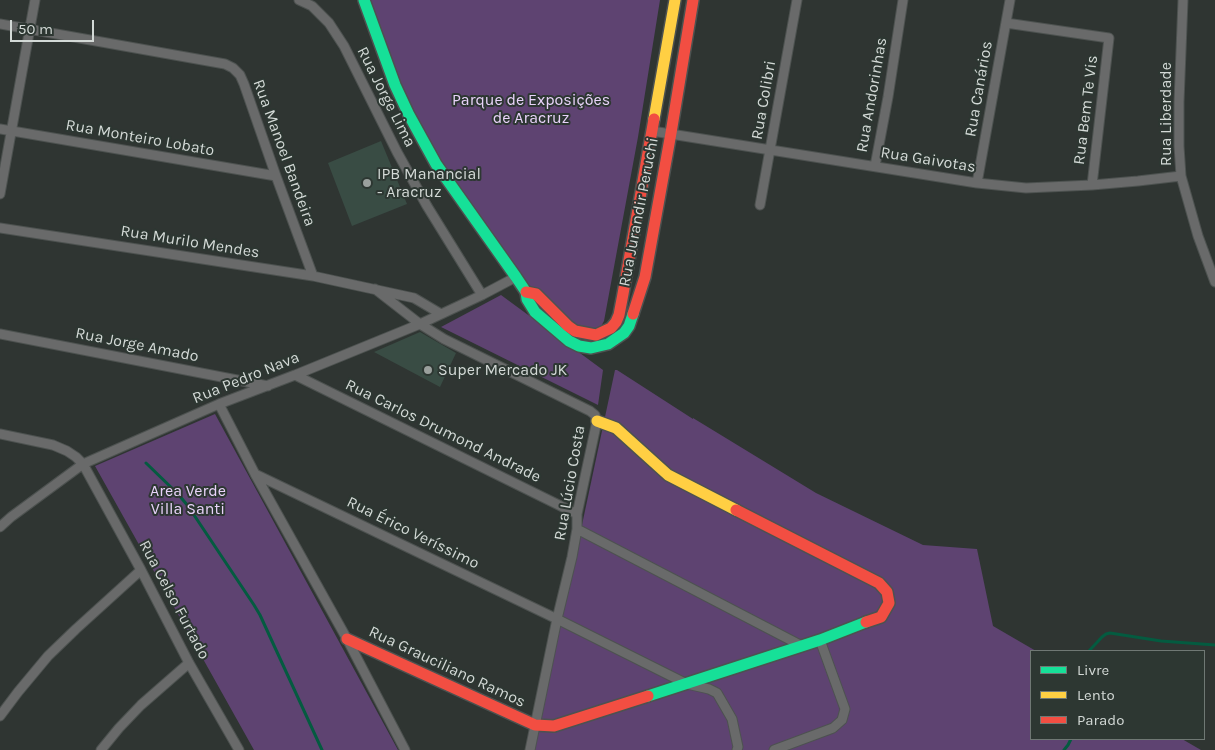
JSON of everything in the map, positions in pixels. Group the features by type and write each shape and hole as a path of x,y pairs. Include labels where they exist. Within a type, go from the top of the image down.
{"street":[{"path":"0,194 35,0"},
{"name":"Rua Jorge Lima","path":"300,0 312,6 329,23 344,46 401,160 482,295"},
{"name":"Rua Jurandir Peruchi","path":"364,0 409,115 436,164 516,277 526,292 530,305 569,341 583,347 600,347 624,333 629,326 645,278 672,133 693,0"},
{"name":"Rua Jurandir Peruchi","path":"526,292 536,294 568,326 576,331 596,335 606,332 616,322 624,294 675,0"},
{"name":"Rua Colibri","path":"760,205 797,0"},
{"name":"Rua Andorinhas","path":"875,166 903,0"},
{"name":"Rua Canários","path":"978,184 1010,0"},
{"name":"Rua Liberdade","path":"1183,0 1179,102 1181,176 1198,236 1215,282"},
{"name":"Rua Bem Te Vis","path":"1006,23 1109,38 1092,185"},
{"name":"Rua Manoel Bandeira","path":"0,24 225,64 233,68 240,75 244,84 313,276"},
{"name":"Rua Monteiro Lobato","path":"0,129 276,176"},
{"name":"Rua Gaivotas","path":"652,131 978,184 1026,188 1092,185 1181,176"},
{"name":"Rua Murilo Mendes","path":"0,228 313,276 414,298 441,314"},
{"name":"Rua Pedro Nava","path":"0,527 82,464 219,404 420,324 516,277"},
{"name":"Rua Murilo Mendes","path":"375,290 420,324"},
{"name":"Rua Lúcio Costa","path":"420,324 444,339 590,410 595,415 597,421 577,514 577,529 572,557 530,750"},
{"name":"Rua Jorge Amado","path":"0,334 268,386"},
{"name":"Rua Carlos Drumond Andrade","path":"295,375 577,514"},
{"path":"219,404 405,750"},
{"path":"535,725 554,726 820,640 881,617 889,603 887,592 879,583 668,475 616,428 597,421"},
{"path":"0,434 53,445 67,450 82,464"},
{"name":"Rua Celso Furtado","path":"82,464 141,570 189,663 238,749"},
{"name":"Rua Érico Veríssimo","path":"255,474 687,684 709,689 717,693 732,719 737,750"},
{"path":"577,529 802,646"},
{"path":"0,716 48,656 141,570"},
{"name":"Rua Grauciliano Ramos","path":"347,639 535,725"},
{"path":"774,750 833,728 842,720 845,709 820,640"},
{"path":"101,750 141,705 189,663"}],"green space":[{"name":"Parque de Exposições de Aracruz","path":"367,0 660,0 638,137 604,321 599,330 586,336 520,282 416,127"},
{"path":"501,295 603,370 598,405 441,327"},
{"path":"615,370 617,370 693,419 816,493 923,545 977,549 993,626 1034,650 1030,650 1030,740 1184,740 1201,750 534,750"},
{"name":"Area Verde Villa Santi","path":"215,414 398,750 254,750 95,466"}],"building":[{"name":"IPB Manancial - Aracruz","path":"381,141 407,204 352,226 328,163"},
{"name":"Super Mercado JK","path":"420,332 456,353 440,387 374,352"}],"waterway":[{"path":"146,463 188,506 254,605 322,750"},
{"path":"1090,650 1102,637 1110,633 1161,641 1215,645"},
{"path":"1064,750 1070,740"}],"traffic: fast":[{"path":"364,0 395,85 409,115 436,164 516,277 526,292 527,299 535,312 569,341 579,346 591,348 608,344 624,333 629,326 633,314"},
{"path":"648,696 820,640 866,622"}],"traffic: slow":[{"path":"654,119 675,0"},
{"path":"597,421 616,428 668,475 736,510"}],"traffic: jam":[{"path":"633,314 645,277 693,0"},
{"path":"526,292 536,294 575,331 596,335 611,328 616,322 623,294 654,119"},
{"path":"736,510 879,583 887,592 889,603 881,617 866,622"},
{"path":"347,639 535,725 554,726 648,696"}],"place":[{"name":"IPB Manancial - Aracruz","path":"367,183"},
{"name":"Super Mercado JK","path":"428,370"}]}
